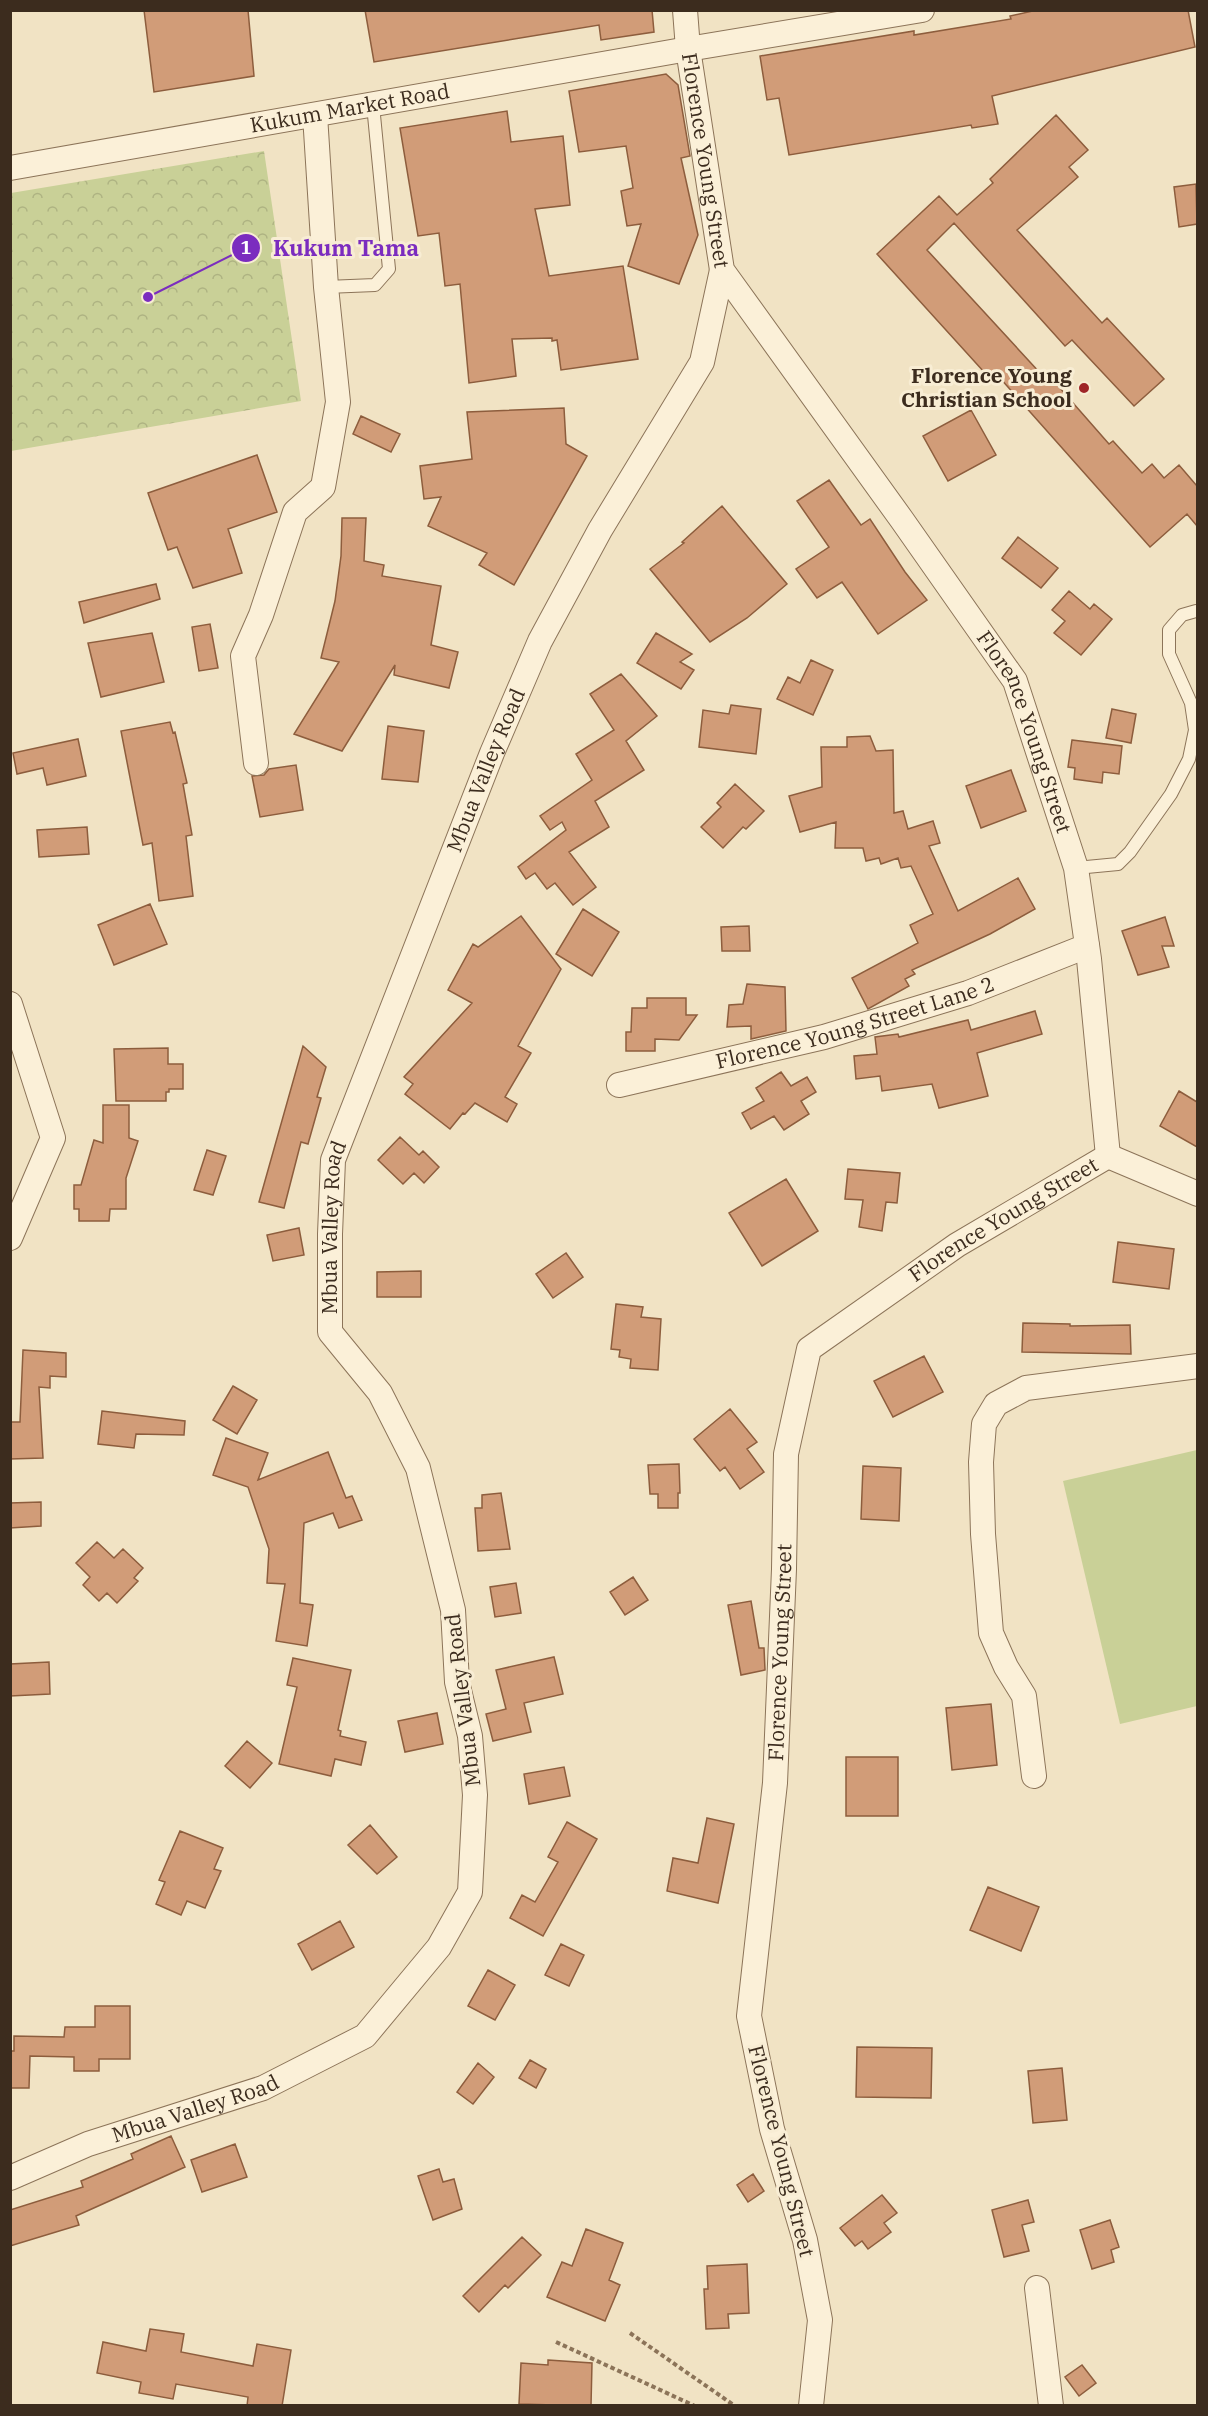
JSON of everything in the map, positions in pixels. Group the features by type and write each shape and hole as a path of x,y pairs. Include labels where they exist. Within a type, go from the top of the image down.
{"street":[{"name":"Florence Young Street","path":"685,10 688,49 722,270 1015,681 1076,868 1088,946 1108,1156 957,1245 809,1349 786,1454 784,1569 775,1784 749,2016 772,2129 805,2240 820,2320 811,2406"},
{"name":"Kukum Market Road","path":"10,168 922,10"},
{"path":"256,763 243,656 261,615 295,512 323,487 338,402 326,287 315,115"},
{"name":"Mbua Valley Road","path":"10,2178 88,2145 262,2088 365,2036 440,1947 470,1892 475,1795 470,1736 457,1682 453,1610 418,1468 380,1392 330,1332 333,1160 484,774 540,640 600,530 702,362 722,270"},
{"name":"Florence Young Street Lane 2","path":"618,1084 824,1037 968,993 1088,946"},
{"path":"10,1004 53,1138 10,1238"},
{"path":"1108,1156 1197,1194"},
{"path":"1034,1776 1024,1696 1006,1667 991,1633 983,1534 981,1461 984,1424 996,1404 1026,1388 1197,1366"},
{"path":"1037,2288 1051,2406"}],"lane":[{"path":"326,287 375,285 389,269 374,105"},
{"path":"1076,868 1118,864 1130,852 1171,794 1189,759 1195,730 1191,703 1169,654 1169,630 1182,615 1196,610"}],"path":[{"path":"630,2333 735,2406"},
{"path":"556,2342 695,2406"}],"green space":[{"path":"264,151 301,401 11,451 11,193"},
{"path":"1197,1450 1197,1706 1120,1724 1063,1481"}],"building":[{"path":"144,10 248,10 254,76 154,92"},
{"path":"365,10 652,10 654,32 601,40 599,25 374,62"},
{"path":"1037,10 1188,10 1195,47 992,96 998,124 972,128 971,125 789,155 779,98 767,100 760,56 914,31 914,35 1011,19 1010,16"},
{"path":"666,74 678,85 690,156 681,158 698,235 679,284 628,266 641,224 627,226 621,191 633,188 626,146 579,152 569,91"},
{"path":"507,111 511,142 563,136 570,205 535,209 549,276 623,266 638,359 561,370 557,340 552,341 552,338 512,339 516,376 469,383 460,284 445,286 439,233 418,236 400,128"},
{"path":"1056,115 1088,150 1069,167 1078,177 1017,230 1102,323 1107,318 1164,379 1134,406 1072,340 1065,346 954,223 927,250 1041,374 1045,371 1109,444 1113,441 1142,473 1152,464 1164,478 1179,465 1197,486 1197,526 1187,514 1150,547 1000,378 994,383 877,254 939,196 957,215 993,183 990,179"},
{"path":"1196,184 1197,224 1179,227 1174,187"},
{"path":"564,408 566,444 587,456 514,585 479,565 487,553 428,526 441,497 424,499 420,466 472,459 467,412"},
{"path":"971,410 996,455 948,481 923,436"},
{"path":"361,416 400,434 391,452 353,434"},
{"path":"257,455 277,512 228,529 242,573 193,588 177,547 168,550 148,493"},
{"path":"829,480 861,525 870,519 905,572 927,600 878,634 842,582 817,598 796,569 829,547 797,501"},
{"path":"722,506 787,584 747,618 710,642 650,569 684,543 682,542"},
{"path":"342,518 366,518 364,561 384,565 382,576 441,586 431,645 458,652 449,688 394,675 395,665 342,751 294,734 339,662 321,658 335,601 341,556"},
{"path":"1018,537 1058,568 1041,588 1002,558"},
{"path":"156,584 160,599 84,623 79,602"},
{"path":"1069,591 1090,609 1094,604 1112,619 1081,655 1054,633 1065,621 1052,610"},
{"path":"210,624 218,668 199,671 192,627"},
{"path":"152,633 164,682 101,697 88,643"},
{"path":"656,633 692,654 680,662 694,670 681,689 637,663"},
{"path":"811,660 833,670 813,715 777,699 788,677 800,683"},
{"path":"621,674 657,716 626,741 644,770 595,801 609,827 569,852 596,887 573,905 555,883 547,889 535,873 526,879 518,867 566,830 562,822 550,830 540,816 592,780 576,754 614,730 590,694"},
{"path":"731,705 761,709 756,754 699,747 703,710 729,714"},
{"path":"1112,709 1136,714 1131,743 1106,738"},
{"path":"170,722 173,733 175,732 187,783 183,784 192,835 186,836 193,896 159,901 152,843 143,845 121,731"},
{"path":"388,726 424,731 418,782 382,779"},
{"path":"870,736 876,751 893,750 894,813 903,811 908,829 933,821 940,843 929,846 958,911 1018,878 1035,909 990,934 912,970 915,974 905,979 909,986 868,1009 852,978 918,943 910,925 933,914 911,866 901,868 898,858 881,864 879,858 866,861 863,848 835,848 836,822 800,832 789,796 822,787 821,747 847,747 847,737"},
{"path":"78,739 86,776 47,785 43,768 17,774 13,753"},
{"path":"1072,740 1122,746 1119,774 1103,772 1102,783 1074,779 1075,768 1068,767"},
{"path":"296,765 303,810 260,817 252,776 264,775 269,769"},
{"path":"1011,770 1026,811 981,828 966,786"},
{"path":"735,784 764,811 746,829 743,827 723,848 701,827 721,807 717,803"},
{"path":"87,827 89,854 39,857 37,830"},
{"path":"150,904 167,944 114,965 98,925"},
{"path":"583,909 619,932 592,976 556,954"},
{"path":"521,916 561,969 518,1046 531,1053 505,1097 517,1104 507,1122 475,1103 450,1129 405,1094 413,1084 404,1077 472,1003 448,990 473,944 478,947"},
{"path":"1165,917 1174,946 1162,946 1169,967 1138,975 1122,931"},
{"path":"749,926 750,951 722,951 721,927"},
{"path":"747,984 785,987 786,1031 751,1039 751,1026 727,1027 729,1005 743,1004"},
{"path":"647,998 686,998 686,1015 697,1015 679,1040 655,1039 655,1051 626,1051 626,1032 631,1032 632,1008 647,1008"},
{"path":"1035,1011 1042,1034 977,1053 988,1096 939,1108 932,1084 882,1091 880,1076 856,1079 854,1056 877,1054 875,1037 898,1034 899,1037 968,1020 971,1030"},
{"path":"303,1046 326,1067 317,1097 321,1098 308,1144 301,1142 284,1208 259,1202"},
{"path":"168,1048 168,1064 183,1064 183,1089 169,1089 169,1092 166,1092 166,1101 116,1101 114,1049"},
{"path":"781,1072 791,1086 807,1077 816,1092 801,1101 809,1114 784,1130 774,1116 751,1129 742,1113 764,1101 756,1088"},
{"path":"1179,1091 1197,1102 1197,1147 1160,1126"},
{"path":"103,1105 129,1105 129,1138 138,1141 126,1178 126,1209 110,1209 109,1221 79,1221 79,1209 74,1209 74,1185 81,1185 94,1140 103,1143"},
{"path":"400,1137 419,1155 423,1151 439,1167 424,1183 414,1173 403,1184 378,1160"},
{"path":"207,1150 226,1156 213,1195 194,1190"},
{"path":"848,1169 900,1173 897,1203 886,1202 882,1231 859,1227 863,1200 845,1199"},
{"path":"786,1179 818,1231 762,1266 729,1213"},
{"path":"299,1228 304,1255 273,1261 267,1235"},
{"path":"1118,1242 1174,1249 1169,1289 1113,1282"},
{"path":"566,1253 583,1277 553,1298 536,1274"},
{"path":"421,1271 421,1297 377,1297 377,1272"},
{"path":"616,1304 643,1307 641,1317 661,1319 658,1370 630,1368 631,1359 619,1357 620,1350 611,1349"},
{"path":"1023,1323 1070,1324 1070,1326 1130,1325 1131,1354 1022,1352"},
{"path":"23,1350 66,1353 66,1377 50,1376 50,1388 39,1387 43,1458 10,1459 11,1422 20,1422"},
{"path":"924,1356 943,1392 893,1417 874,1381"},
{"path":"233,1386 257,1400 237,1434 213,1420"},
{"path":"730,1409 757,1442 747,1449 764,1472 740,1489 725,1467 720,1471 694,1439"},
{"path":"102,1411 185,1421 184,1435 136,1434 134,1448 98,1444"},
{"path":"226,1438 268,1453 258,1480 328,1452 346,1498 352,1496 362,1520 339,1528 333,1513 304,1523 300,1603 313,1605 307,1646 276,1641 285,1584 267,1583 269,1549 248,1487 213,1475"},
{"path":"679,1464 678,1508 658,1508 658,1494 650,1494 648,1465"},
{"path":"863,1466 901,1468 899,1521 861,1519"},
{"path":"501,1493 510,1549 478,1551 475,1508 482,1508 482,1495"},
{"path":"41,1502 41,1526 10,1528 10,1503"},
{"path":"97,1542 114,1558 123,1549 143,1568 134,1578 138,1581 117,1603 107,1593 99,1601 83,1585 90,1577 76,1563"},
{"path":"633,1577 648,1600 625,1615 610,1592"},
{"path":"516,1583 521,1613 495,1617 490,1587"},
{"path":"751,1601 759,1648 764,1648 765,1670 741,1675 728,1605"},
{"path":"554,1657 563,1694 524,1703 531,1732 493,1741 486,1714 506,1709 496,1670"},
{"path":"293,1658 351,1670 338,1730 341,1731 340,1736 366,1742 361,1765 335,1759 331,1776 279,1764 297,1687 287,1685"},
{"path":"49,1662 50,1694 10,1696 10,1664"},
{"path":"991,1704 997,1765 952,1770 946,1708"},
{"path":"437,1713 443,1744 405,1752 398,1721"},
{"path":"247,1741 272,1763 250,1788 225,1766"},
{"path":"846,1757 898,1757 898,1816 846,1816"},
{"path":"564,1767 570,1796 529,1804 524,1774"},
{"path":"707,1818 734,1824 718,1903 667,1891 673,1858 698,1863"},
{"path":"567,1822 597,1839 543,1936 510,1918 522,1895 535,1902 558,1862 548,1857"},
{"path":"370,1825 397,1857 377,1874 348,1845"},
{"path":"180,1831 223,1848 214,1869 221,1871 205,1908 187,1901 181,1915 156,1904 165,1882 159,1880"},
{"path":"988,1887 1039,1907 1021,1951 970,1930"},
{"path":"340,1921 354,1947 312,1970 298,1944"},
{"path":"561,1944 584,1955 569,1986 545,1975"},
{"path":"488,1970 515,1985 495,2020 468,2006"},
{"path":"95,2006 130,2006 130,2059 99,2059 99,2071 74,2071 74,2057 30,2056 29,2088 10,2088 10,2051 14,2051 14,2036 64,2037 65,2027 95,2027"},
{"path":"857,2047 932,2048 931,2098 856,2097"},
{"path":"530,2060 546,2069 536,2088 519,2078"},
{"path":"478,2063 494,2077 473,2104 457,2092"},
{"path":"1062,2068 1067,2120 1033,2123 1028,2071"},
{"path":"171,2136 185,2167 76,2216 79,2225 10,2246 10,2210 83,2187 81,2181 133,2159 131,2154"},
{"path":"235,2144 247,2177 202,2192 191,2160"},
{"path":"439,2169 443,2182 454,2179 462,2209 433,2220 418,2176"},
{"path":"753,2174 764,2191 748,2202 737,2185"},
{"path":"882,2195 897,2213 884,2223 891,2232 868,2249 862,2241 855,2246 840,2228"},
{"path":"1028,2200 1034,2222 1022,2225 1029,2251 1004,2257 992,2210"},
{"path":"1110,2220 1119,2247 1111,2250 1114,2262 1092,2269 1080,2230"},
{"path":"586,2229 623,2243 609,2280 620,2285 605,2321 547,2297 562,2262 572,2266"},
{"path":"522,2237 541,2255 508,2288 505,2285 479,2312 463,2296"},
{"path":"747,2264 749,2313 728,2314 729,2328 706,2329 704,2289 708,2289 707,2266"},
{"path":"150,2329 184,2334 181,2352 253,2366 257,2344 291,2350 282,2406 247,2406 248,2397 176,2384 173,2399 139,2393 141,2382 97,2373 103,2342 146,2351"},
{"path":"548,2360 592,2363 591,2406 519,2404 521,2363 548,2365"},
{"path":"1082,2365 1096,2383 1079,2396 1065,2377"}],"place":[{"name":"Kukum Tama","path":"148,297"},
{"name":"Florence Young Christian School","path":"1084,388"}]}
